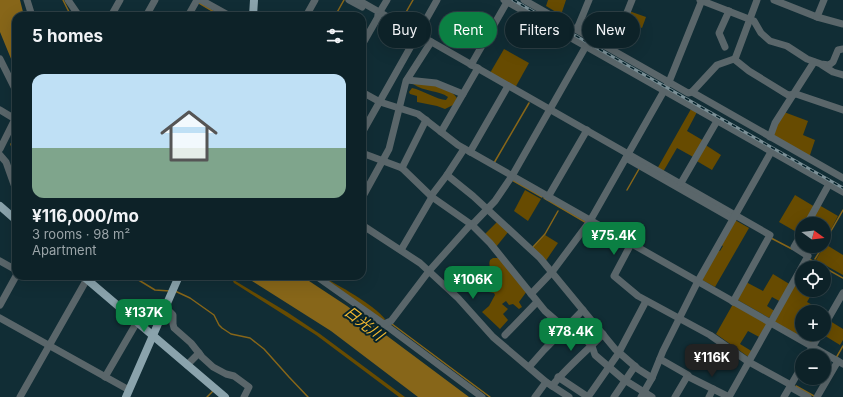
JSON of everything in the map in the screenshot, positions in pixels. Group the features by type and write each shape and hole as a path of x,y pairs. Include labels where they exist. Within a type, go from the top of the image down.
{"main road":[{"path":"253,12 254,0"},
{"path":"0,206 12,216"},
{"path":"87,280 225,397"},
{"path":"129,394 177,280"}],"street":[{"path":"27,0 31,12"},
{"path":"68,0 76,12"},
{"path":"112,12 120,0"},
{"path":"148,12 155,0"},
{"path":"190,12 197,0"},
{"path":"201,0 223,12"},
{"path":"308,12 315,0"},
{"path":"349,0 378,14"},
{"path":"358,0 378,14"},
{"path":"381,12 387,0"},
{"path":"430,12 437,0"},
{"path":"578,28 589,0"},
{"path":"526,1 614,45 632,0"},
{"path":"531,294 552,272 590,221 669,82 701,0 754,21 761,33 770,41 787,46 814,62 829,65 833,62 838,50 843,49"},
{"path":"735,59 757,0"},
{"path":"774,0 789,3 817,18 843,24"},
{"path":"817,18 824,0"},
{"path":"441,132 463,94 474,66 505,1 582,44"},
{"path":"725,47 719,33 729,11"},
{"path":"366,38 378,17"},
{"path":"578,28 684,91 688,93 692,92 843,178"},
{"path":"431,42 551,109 627,156 770,235 733,302"},
{"path":"366,126 410,48"},
{"path":"366,191 393,139 406,82 427,48"},
{"path":"384,324 391,321 430,270 471,224 495,201 512,176 585,48"},
{"path":"589,48 843,192"},
{"path":"0,59 12,83"},
{"path":"692,92 717,65 735,59"},
{"path":"735,59 750,71 788,95 796,94 843,110"},
{"path":"770,136 775,123 814,62"},
{"path":"822,64 824,67 833,72 843,75"},
{"path":"392,80 436,83 463,94"},
{"path":"402,248 432,196 467,151 508,86"},
{"path":"366,94 380,102 418,114 467,151 840,363 817,397"},
{"path":"0,110 12,116"},
{"path":"402,168 426,120"},
{"path":"681,183 717,121"},
{"path":"12,124 0,149 12,179"},
{"path":"548,197 587,130"},
{"path":"642,394 652,378 698,281 771,152"},
{"path":"366,155 402,168 432,196 471,224 490,243 545,311 567,330 579,333 592,346 595,355 625,381 642,394 652,397"},
{"path":"627,156 681,183 735,217"},
{"path":"447,175 487,209 540,258 618,352 652,378"},
{"path":"811,217 829,184"},
{"path":"366,227 402,248 430,270 458,298 493,337 553,382 569,397"},
{"path":"632,244 614,276 638,296 645,298 710,335 749,362 808,397"},
{"path":"660,359 688,375 687,376 729,397 808,256 803,253"},
{"path":"0,261 12,268"},
{"path":"0,305 14,280"},
{"path":"20,397 84,280"},
{"path":"322,280 384,324 482,397"},
{"path":"831,314 843,293"},
{"path":"553,382 588,397 618,352 645,298"},
{"path":"505,335 538,302"},
{"path":"166,308 173,315 174,328 191,343 213,368 234,376 249,387 244,397"},
{"path":"530,366 564,328 583,310"},
{"path":"0,318 105,377 129,394"},
{"path":"105,377 137,322"},
{"path":"535,397 592,346 603,334"},
{"path":"812,347 816,341"},
{"path":"187,365 199,353"},
{"path":"614,397 635,366"},
{"path":"675,397 687,376"},
{"path":"784,397 795,379"},
{"path":"709,397 713,389"}],"shaded area":[{"path":"548,0 566,0 562,12 556,12 546,6"},
{"path":"640,15 646,17 642,28 640,27"},
{"path":"504,49 529,63 515,88 490,73"},
{"path":"413,84 443,87 453,93 457,98 453,105 445,109 417,102 417,96 410,94 409,92 412,88 443,100 446,100 448,97 440,93 417,87"},
{"path":"691,109 697,112 687,131 704,141 695,158 677,148 663,172 657,169"},
{"path":"784,112 808,121 803,135 815,140 809,158 772,136"},
{"path":"704,144 721,155 712,170 695,160"},
{"path":"525,190 541,199 528,221 514,211"},
{"path":"795,195 815,207 809,217 795,217 795,231 779,222"},
{"path":"819,205 838,216 831,229 831,217 813,217"},
{"path":"735,220 749,228 715,287 702,280 718,250 720,251 723,246 721,245"},
{"path":"498,221 509,231 496,247 484,235"},
{"path":"545,235 558,243 545,262 532,249"},
{"path":"831,248 843,255 843,275 831,268 831,261 816,260 820,253 831,253"},
{"path":"493,258 499,258 527,291 519,302 522,307 519,309 513,304 509,305 506,301 502,304 508,309 503,314 508,320 500,329 482,312 489,306 495,295 494,293 485,289 495,276 489,264 490,260"},
{"path":"773,274 791,285 781,302 772,297 767,306 776,312 774,315 772,314 769,318 736,299 746,282 763,291"},
{"path":"232,280 287,312 320,334 405,397 399,397 316,335 234,283"},
{"path":"327,280 364,301 380,313 385,319 384,321"},
{"path":"795,282 795,297 810,297 807,302 812,305 795,305 795,334 773,322"},
{"path":"733,304 767,324 761,338 748,331 740,344 753,352 750,358 716,334"},
{"path":"831,322 843,329 843,340 840,345 831,340"},
{"path":"806,341 814,341 813,343"}],"water":[{"path":"0,0 20,0 23,12 12,12 12,61 0,32"},
{"name":"日光川","path":"250,280 307,280 347,306 469,397 418,397 331,331"}],"waterway":[{"path":"63,0 69,12"},
{"path":"337,12 344,0"},
{"path":"406,12 413,0"},
{"path":"199,3 214,12"},
{"path":"494,163 529,103"},
{"path":"627,190 639,169"},
{"path":"512,180 542,197"},
{"path":"544,198 585,222"},
{"path":"831,231 843,210"},
{"path":"533,247 545,234 558,211"},
{"path":"591,225 609,235"},
{"path":"771,238 792,249"},
{"path":"815,259 819,253"},
{"path":"809,259 843,278"},
{"path":"139,280 155,290 170,291"},
{"path":"175,291 190,298 214,315 219,325 231,334 250,338 264,349 308,397"},
{"path":"392,324 490,397"},
{"path":"836,358 843,346"},
{"path":"796,386 814,396"},
{"path":"207,397 213,391"}],"railway":[{"path":"513,0 843,188"}]}
